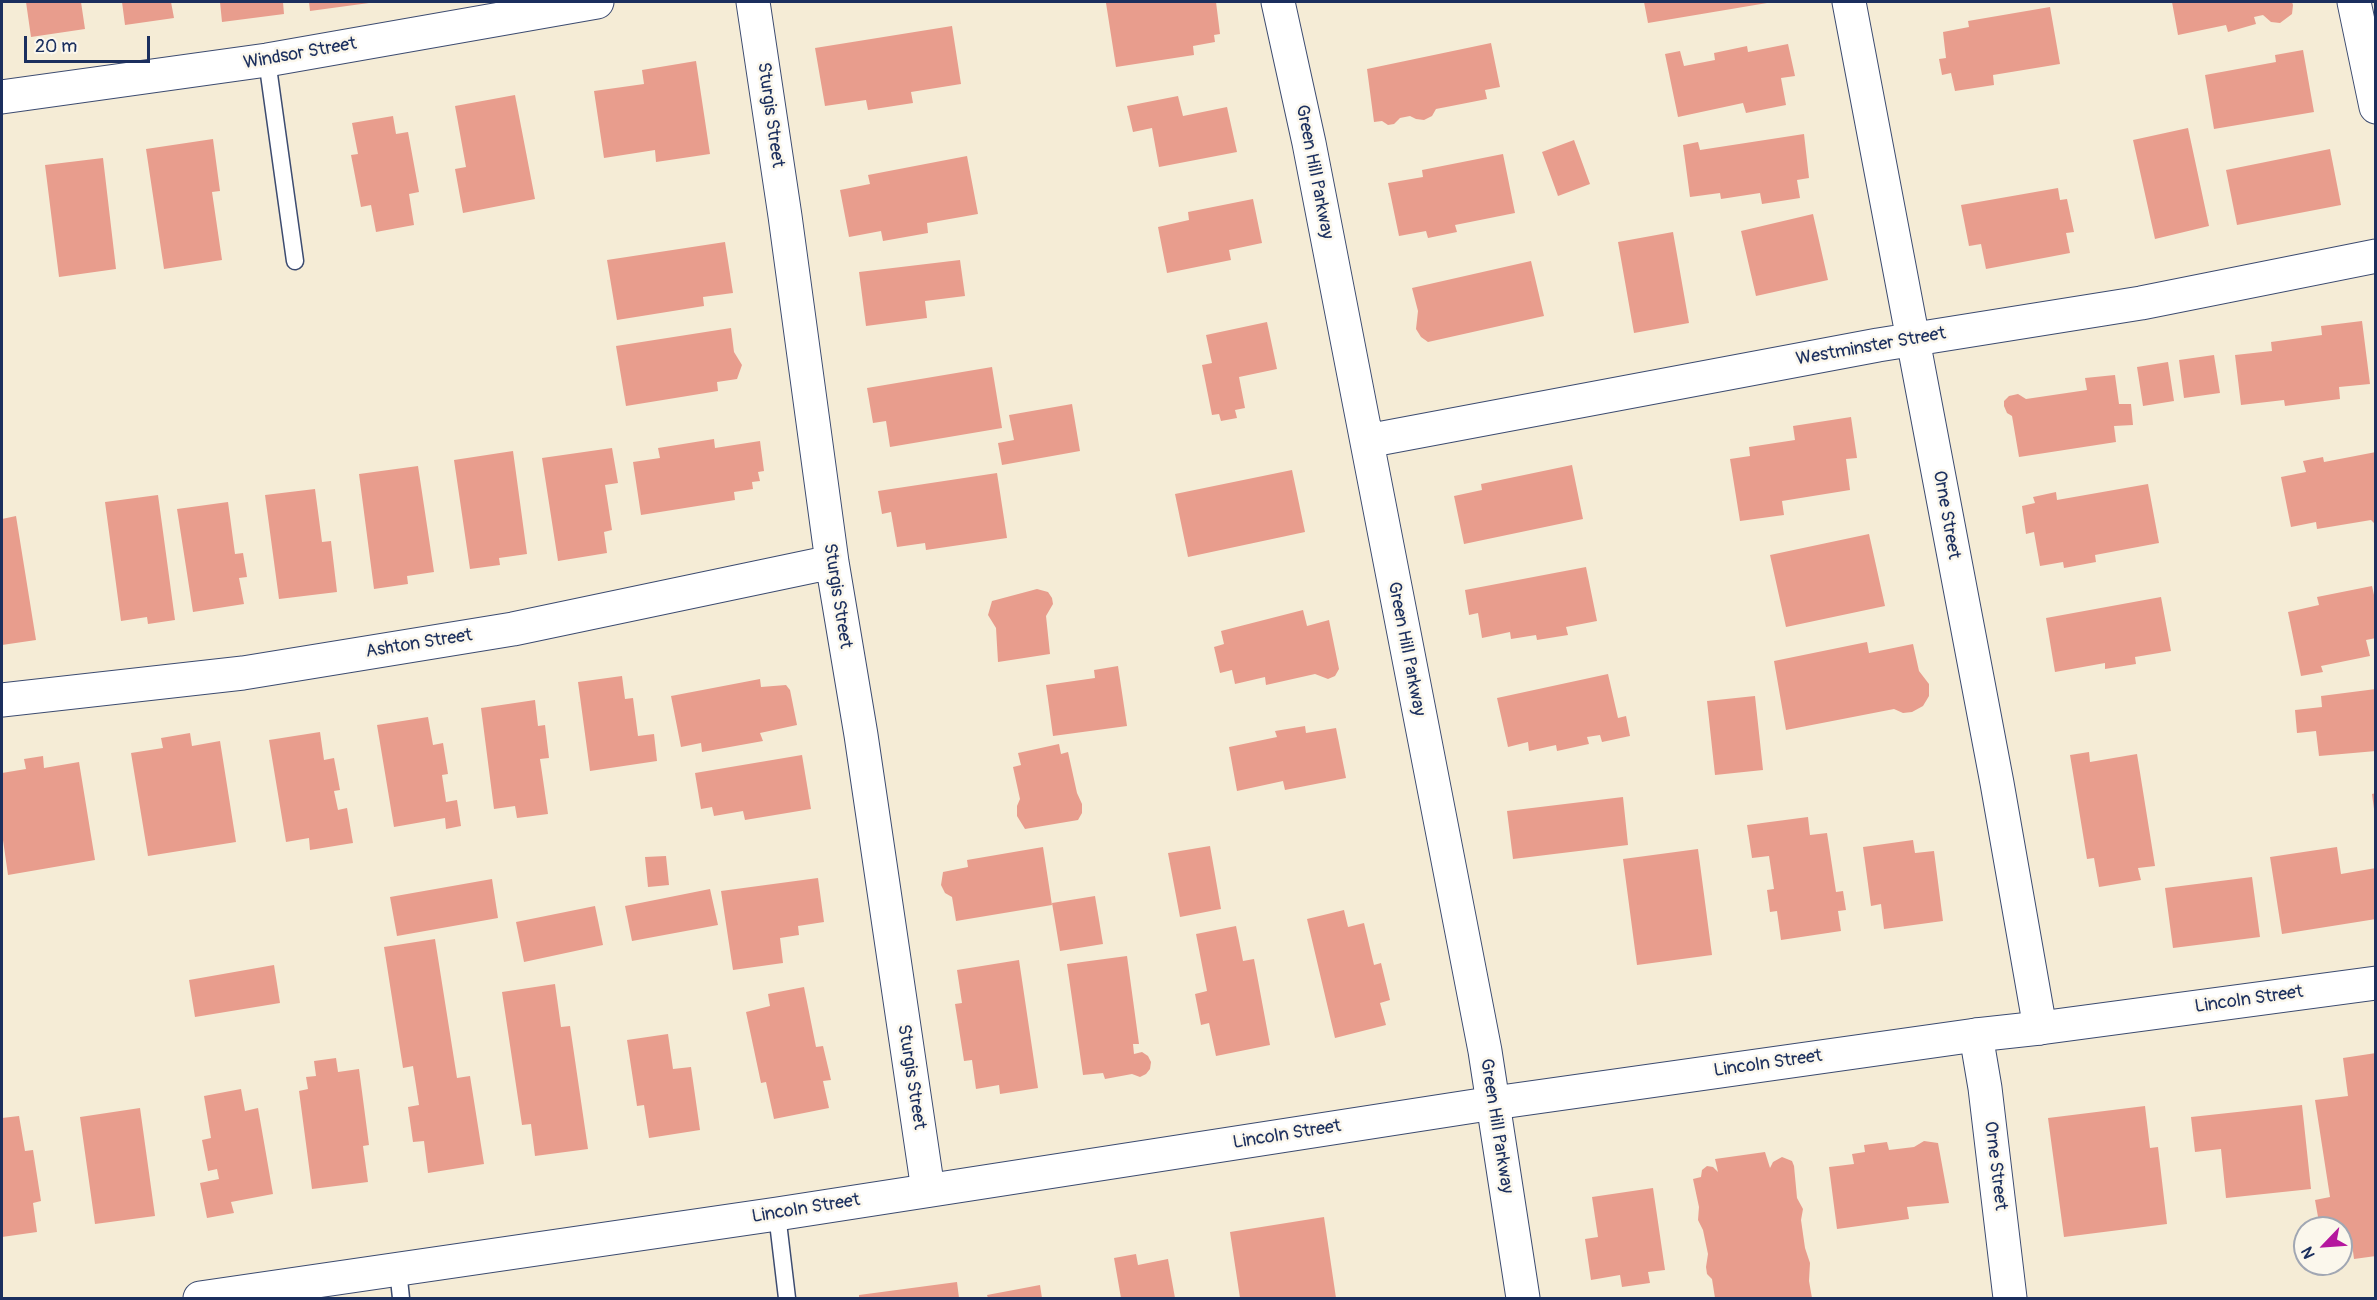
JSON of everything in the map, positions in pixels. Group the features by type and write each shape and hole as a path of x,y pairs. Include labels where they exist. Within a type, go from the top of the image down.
{"street":[{"name":"Windsor Street","path":"2,97 267,60 597,2"},
{"name":"Sturgis Street","path":"753,2 832,562 861,735 928,1190"},
{"name":"Green Hill Parkway","path":"1278,2 1309,143 1494,1103 1523,1299"},
{"name":"Orne Street","path":"1849,2 1997,783 2040,1028"},
{"path":"2354,2 2376,106"},
{"name":"Westminster Street","path":"1367,441 1914,339 2141,303 2376,256"},
{"name":"Ashton Street","path":"2,700 243,673 513,629 832,562"},
{"name":"Lincoln Street","path":"200,1299 399,1284 777,1214 1494,1103 1976,1035 2376,983"},
{"name":"Orne Street","path":"1976,1035 1985,1088 2010,1299"}],"lane":[{"path":"267,60 295,261"},
{"path":"777,1214 787,1299"}],"building":[{"path":"26,2 81,2 85,29 31,37"},
{"path":"122,2 171,2 174,18 125,25"},
{"path":"220,2 283,2 284,14 222,22"},
{"path":"309,2 369,2 369,3 310,11"},
{"path":"1216,2 1220,34 1214,35 1215,42 1193,46 1194,55 1116,67 1106,3"},
{"path":"1644,2 1767,2 1767,3 1648,23"},
{"path":"2172,2 2292,2 2293,5 2292,14 2280,23 2271,22 2263,15 2254,17 2256,24 2228,32 2226,25 2178,35"},
{"path":"2050,7 2060,64 1993,75 1994,85 1955,91 1951,73 1942,75 1939,59 1946,58 1943,32 1969,27 1968,21"},
{"path":"952,26 961,84 911,92 913,103 868,110 866,100 825,106 815,48"},
{"path":"1491,43 1500,87 1485,90 1487,99 1436,109 1432,116 1424,120 1410,116 1400,118 1394,124 1388,125 1382,121 1374,122 1367,69"},
{"path":"1788,44 1795,76 1781,78 1786,105 1746,113 1743,103 1678,117 1665,54 1680,51 1684,66 1715,60 1714,53 1747,46 1748,52"},
{"path":"2303,50 2314,112 2214,129 2205,75 2276,62 2275,55"},
{"path":"696,61 710,154 656,162 655,150 604,158 594,91 644,84 642,70"},
{"path":"515,95 535,199 463,213 455,169 466,167 455,106"},
{"path":"1178,96 1183,116 1227,107 1237,152 1159,167 1152,128 1133,132 1127,106"},
{"path":"393,116 396,134 408,132 419,192 409,194 414,225 376,232 371,205 361,207 351,155 358,154 352,123"},
{"path":"2188,128 2209,226 2155,239 2133,140"},
{"path":"1804,134 1809,178 1797,180 1800,198 1762,204 1760,193 1721,199 1720,193 1690,197 1683,145 1698,142 1700,150"},
{"path":"213,139 220,191 212,192 222,260 164,269 146,149"},
{"path":"1574,140 1590,184 1558,196 1542,152"},
{"path":"2330,149 2341,205 2237,225 2226,170"},
{"path":"1503,154 1515,213 1455,225 1457,232 1428,238 1426,231 1399,236 1388,183 1423,177 1422,170"},
{"path":"967,156 978,214 927,223 928,233 883,241 881,231 849,237 840,190 870,184 868,175"},
{"path":"103,158 116,269 59,277 45,165"},
{"path":"2058,188 2060,200 2067,199 2074,232 2066,233 2070,253 1986,269 1981,244 1969,246 1961,205"},
{"path":"1253,199 1262,243 1229,250 1231,260 1167,273 1158,227 1189,220 1188,212"},
{"path":"1813,214 1828,280 1756,296 1741,231"},
{"path":"1673,232 1689,323 1634,333 1618,242"},
{"path":"725,242 733,293 703,297 704,306 617,320 607,260"},
{"path":"960,260 965,296 925,301 927,318 866,326 859,272"},
{"path":"1531,261 1544,316 1428,342 1421,337 1416,329 1418,311 1412,288"},
{"path":"2362,321 2370,384 2339,387 2340,399 2285,406 2284,400 2241,405 2235,355 2272,351 2271,342 2322,335 2321,326"},
{"path":"1267,322 1277,369 1239,377 1245,408 1235,410 1237,418 1221,421 1219,414 1212,415 1202,365 1212,363 1206,335"},
{"path":"731,328 734,352 742,365 737,379 717,382 718,391 626,406 616,346"},
{"path":"2214,355 2220,393 2184,398 2179,360"},
{"path":"2168,362 2174,401 2143,406 2137,367"},
{"path":"992,367 1002,428 890,447 886,421 873,423 867,388"},
{"path":"2115,375 2119,404 2131,404 2133,425 2114,426 2116,442 2019,457 2012,416 2007,413 2004,406 2004,401 2009,396 2018,394 2026,399 2087,390 2085,378"},
{"path":"1072,404 1080,451 1002,465 998,443 1014,440 1009,415"},
{"path":"1851,417 1857,458 1846,459 1850,490 1782,501 1784,515 1740,521 1730,459 1750,456 1749,447 1795,440 1793,426"},
{"path":"714,439 715,448 760,441 764,471 758,472 760,481 752,482 753,489 734,492 735,500 641,515 633,462 660,458 658,448"},
{"path":"612,448 618,483 605,485 612,530 604,532 607,553 558,561 542,458"},
{"path":"513,451 527,554 499,558 500,565 470,569 454,460"},
{"path":"2376,452 2376,525 2371,520 2317,529 2316,522 2291,527 2281,477 2306,472 2303,461 2323,457 2324,462"},
{"path":"1572,465 1583,519 1464,544 1454,496 1482,490 1481,484"},
{"path":"418,466 434,572 407,576 408,584 374,589 359,474"},
{"path":"1292,470 1305,532 1188,557 1175,494"},
{"path":"997,473 1007,538 926,550 925,543 897,547 891,512 882,514 878,491"},
{"path":"2148,484 2159,543 2095,555 2096,562 2064,568 2063,562 2040,566 2034,532 2026,534 2022,506 2035,503 2033,497 2056,492 2057,500"},
{"path":"315,489 322,542 331,541 337,592 279,599 265,495"},
{"path":"158,495 175,620 148,624 147,617 121,621 105,502"},
{"path":"228,502 235,554 243,553 247,577 239,578 244,604 193,612 177,509"},
{"path":"16,516 36,640 2,645 2,519"},
{"path":"1869,534 1885,606 1786,627 1770,555"},
{"path":"1586,567 1597,621 1566,627 1568,635 1537,640 1536,635 1511,639 1510,632 1482,638 1478,613 1469,615 1465,590"},
{"path":"2372,586 2374,595 2376,595 2376,638 2366,640 2370,656 2321,666 2323,672 2301,676 2288,612 2319,605 2317,597"},
{"path":"1037,589 1048,592 1052,598 1053,604 1046,616 1050,654 998,662 996,628 988,615 992,601"},
{"path":"2161,597 2171,651 2135,657 2136,664 2105,669 2105,663 2055,672 2046,618"},
{"path":"1303,610 1307,626 1329,620 1339,669 1335,676 1328,679 1315,674 1266,685 1265,677 1235,684 1232,670 1220,673 1214,647 1224,644 1221,631"},
{"path":"1867,642 1869,653 1913,644 1919,671 1929,684 1929,696 1923,706 1912,712 1903,713 1894,709 1786,730 1774,661"},
{"path":"1118,666 1127,726 1053,736 1046,685 1095,678 1094,670"},
{"path":"1608,674 1618,718 1626,716 1630,736 1602,742 1600,735 1587,737 1589,744 1557,751 1556,745 1529,751 1528,742 1508,747 1497,698"},
{"path":"622,676 625,699 633,698 638,736 654,734 657,761 590,771 578,682"},
{"path":"760,679 761,687 786,685 790,690 797,725 760,733 763,741 702,752 701,743 681,747 671,696"},
{"path":"2376,689 2376,751 2319,756 2316,731 2297,733 2295,710 2322,707 2321,696"},
{"path":"1755,696 1763,770 1715,775 1707,701"},
{"path":"535,700 538,726 545,725 549,758 540,759 548,814 517,818 515,806 494,809 481,708"},
{"path":"428,717 433,745 443,743 448,774 442,775 446,802 457,800 461,826 446,829 445,818 394,827 377,725"},
{"path":"1305,726 1306,733 1336,728 1346,778 1285,790 1283,781 1237,791 1229,747 1277,737 1275,731"},
{"path":"320,732 324,760 334,758 340,790 334,791 338,810 347,808 353,843 310,850 309,838 286,842 269,740"},
{"path":"190,733 192,746 220,741 236,842 148,856 131,753 163,748 161,738"},
{"path":"1059,744 1061,754 1068,752 1077,793 1082,804 1082,813 1078,820 1025,829 1017,816 1020,799 1013,767 1021,765 1018,753"},
{"path":"2089,752 2090,762 2137,754 2155,866 2138,868 2141,880 2099,887 2094,858 2087,859 2070,755"},
{"path":"802,755 811,809 745,820 743,811 714,816 712,807 701,809 695,773"},
{"path":"43,756 44,768 79,762 95,860 8,875 2,833 2,773 26,769 24,759"},
{"path":"2376,793 2376,809 2374,809 2372,794"},
{"path":"1623,797 1628,845 1513,859 1507,811"},
{"path":"1808,817 1810,835 1827,833 1836,892 1843,891 1846,910 1838,911 1841,931 1781,940 1777,911 1770,912 1767,890 1774,889 1769,856 1752,858 1747,825"},
{"path":"1913,840 1915,853 1934,851 1943,921 1884,929 1881,904 1871,906 1863,847"},
{"path":"1210,846 1221,909 1180,917 1168,853"},
{"path":"1043,847 1052,905 956,921 952,897 945,893 941,885 943,872 968,867 967,860"},
{"path":"2337,847 2341,874 2376,868 2376,919 2282,934 2270,857"},
{"path":"1698,849 1712,955 1637,965 1623,859"},
{"path":"666,856 669,885 648,887 645,857"},
{"path":"2252,877 2260,937 2173,948 2165,888"},
{"path":"818,878 824,922 798,926 799,935 780,938 783,963 733,970 721,891"},
{"path":"492,879 498,918 397,936 390,897"},
{"path":"710,889 718,925 632,941 625,906"},
{"path":"1095,896 1103,944 1060,951 1052,903"},
{"path":"595,906 603,945 524,962 516,922"},
{"path":"1344,910 1348,927 1364,923 1374,965 1381,963 1390,1000 1380,1003 1386,1025 1335,1038 1307,919"},
{"path":"1236,926 1243,961 1254,959 1270,1045 1216,1056 1209,1023 1201,1025 1195,994 1207,991 1196,934"},
{"path":"435,939 457,1078 470,1076 484,1164 428,1173 424,1141 413,1142 408,1107 419,1105 413,1066 403,1068 384,947"},
{"path":"1127,956 1139,1044 1133,1044 1134,1054 1142,1052 1148,1056 1151,1062 1150,1069 1140,1077 1132,1074 1105,1079 1103,1073 1083,1075 1067,964"},
{"path":"1019,960 1038,1088 1000,1094 999,1085 976,1089 972,1060 964,1061 955,1004 962,1003 957,970"},
{"path":"274,965 280,1003 195,1017 189,980"},
{"path":"555,984 561,1027 570,1026 588,1149 535,1156 531,1124 522,1125 502,992"},
{"path":"804,987 816,1047 823,1046 831,1080 823,1081 829,1108 774,1119 766,1082 761,1083 746,1012 770,1006 768,994"},
{"path":"668,1034 673,1069 691,1067 700,1130 649,1138 644,1105 637,1106 627,1040"},
{"path":"2376,1053 2376,1256 2354,1259 2353,1216 2318,1216 2315,1200 2330,1197 2315,1100 2348,1096 2343,1058"},
{"path":"336,1058 338,1072 359,1069 369,1145 363,1146 368,1182 312,1189 299,1091 308,1089 306,1077 316,1076 314,1061"},
{"path":"241,1089 245,1111 258,1108 273,1194 231,1202 234,1213 207,1218 200,1183 219,1179 217,1169 208,1171 202,1140 211,1138 204,1096"},
{"path":"2302,1105 2311,1189 2226,1198 2221,1149 2195,1152 2191,1117"},
{"path":"2145,1106 2150,1148 2158,1147 2167,1224 2064,1237 2048,1118"},
{"path":"140,1108 155,1216 95,1224 80,1117"},
{"path":"19,1116 25,1151 33,1150 41,1201 33,1203 37,1232 2,1237 2,1118"},
{"path":"1924,1141 1938,1143 1949,1203 1907,1207 1909,1219 1837,1229 1829,1167 1854,1164 1852,1154 1865,1152 1864,1145 1887,1142 1889,1150 1914,1147"},
{"path":"1765,1152 1770,1168 1773,1162 1782,1157 1792,1161 1794,1166 1797,1198 1803,1209 1801,1220 1805,1248 1810,1263 1809,1281 1812,1298 1715,1298 1712,1279 1707,1274 1708,1254 1703,1230 1698,1220 1699,1207 1693,1179 1701,1177 1702,1170 1707,1166 1713,1167 1718,1172 1715,1159"},
{"path":"1653,1188 1665,1270 1648,1272 1650,1283 1622,1287 1620,1275 1591,1280 1585,1239 1598,1237 1592,1197"},
{"path":"1324,1217 1336,1298 1240,1298 1230,1232"},
{"path":"1136,1254 1138,1265 1168,1259 1175,1298 1121,1298 1114,1258"},
{"path":"957,1282 959,1298 859,1298 859,1295"},
{"path":"1040,1285 1042,1298 988,1298 987,1295"}]}
